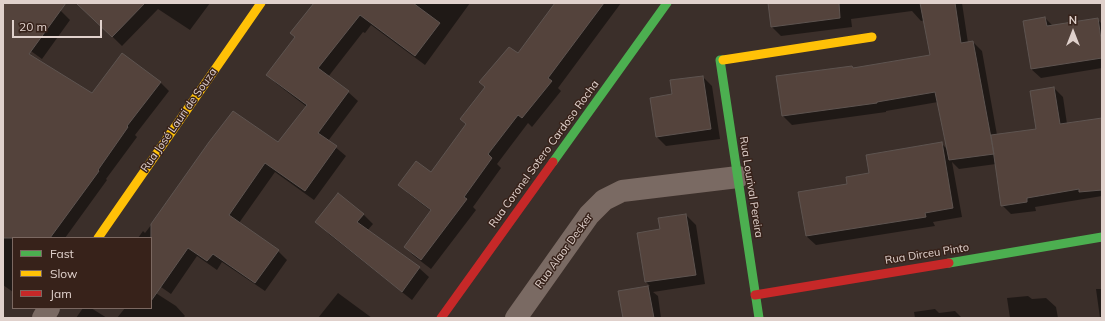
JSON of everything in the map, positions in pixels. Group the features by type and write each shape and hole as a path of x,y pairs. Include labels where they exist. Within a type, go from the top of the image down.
{"street":[{"name":"Rua José Lauri de Souza","path":"99,237 261,3"},
{"name":"Rua Coronel Sotero Cardoso Rocha","path":"441,318 667,3"},
{"name":"Rua Lourival Pereira","path":"759,318 720,60 872,37"},
{"name":"Rua Alaor Decker","path":"516,318 589,215 604,200 622,191 738,177"},
{"name":"Rua Dirceu Pinto","path":"755,295 1102,237"},
{"path":"42,318 49,309"}],"building":[{"path":"3,3 66,3 29,54 92,93 122,53 161,82 127,126 128,127 98,170 99,171 51,237 3,238"},
{"path":"76,3 145,3 112,37"},
{"path":"314,3 413,3 440,23 415,56 360,15 318,68 349,91 318,133 337,146 305,191 265,163 229,215 279,250 255,283 213,254 207,261 188,248 152,300 151,224 209,142 233,111 278,142 307,105 266,75 295,37 290,33"},
{"path":"555,3 604,3 548,78 552,81 522,118 518,115 488,154 492,158 464,197 467,199 421,260 404,247 431,210 398,185 416,161 431,172 466,124 460,119 485,87 479,82 509,47 518,53"},
{"path":"768,3 839,3 840,18 771,27"},
{"path":"920,3 955,3 961,43 973,41 994,154 949,160 935,92 877,103 782,116 776,76 852,66 853,68 930,55"},
{"path":"1045,17 1047,26 1098,18 1102,58 1031,69 1023,21"},
{"path":"703,76 711,129 656,137 650,98 672,94 670,80"},
{"path":"1054,87 1060,124 1102,118 1102,190 1079,192 1079,189 1027,198 1027,202 1001,206 991,135 1036,129 1030,91"},
{"path":"942,142 953,208 925,213 926,217 806,236 798,192 847,184 846,177 869,173 866,155"},
{"path":"338,193 364,214 357,222 420,267 402,292 315,222"},
{"path":"686,214 696,275 645,282 637,233 660,229 658,218"},
{"path":"648,286 654,318 623,318 618,291"}],"traffic: fast":[{"path":"553,162 667,3"},
{"path":"723,60 720,60 759,318"},
{"path":"949,263 1102,237"}],"traffic: slow":[{"path":"99,237 261,3"},
{"path":"723,60 872,37"}],"traffic: jam":[{"path":"441,318 553,162"},
{"path":"755,295 949,263"}]}
